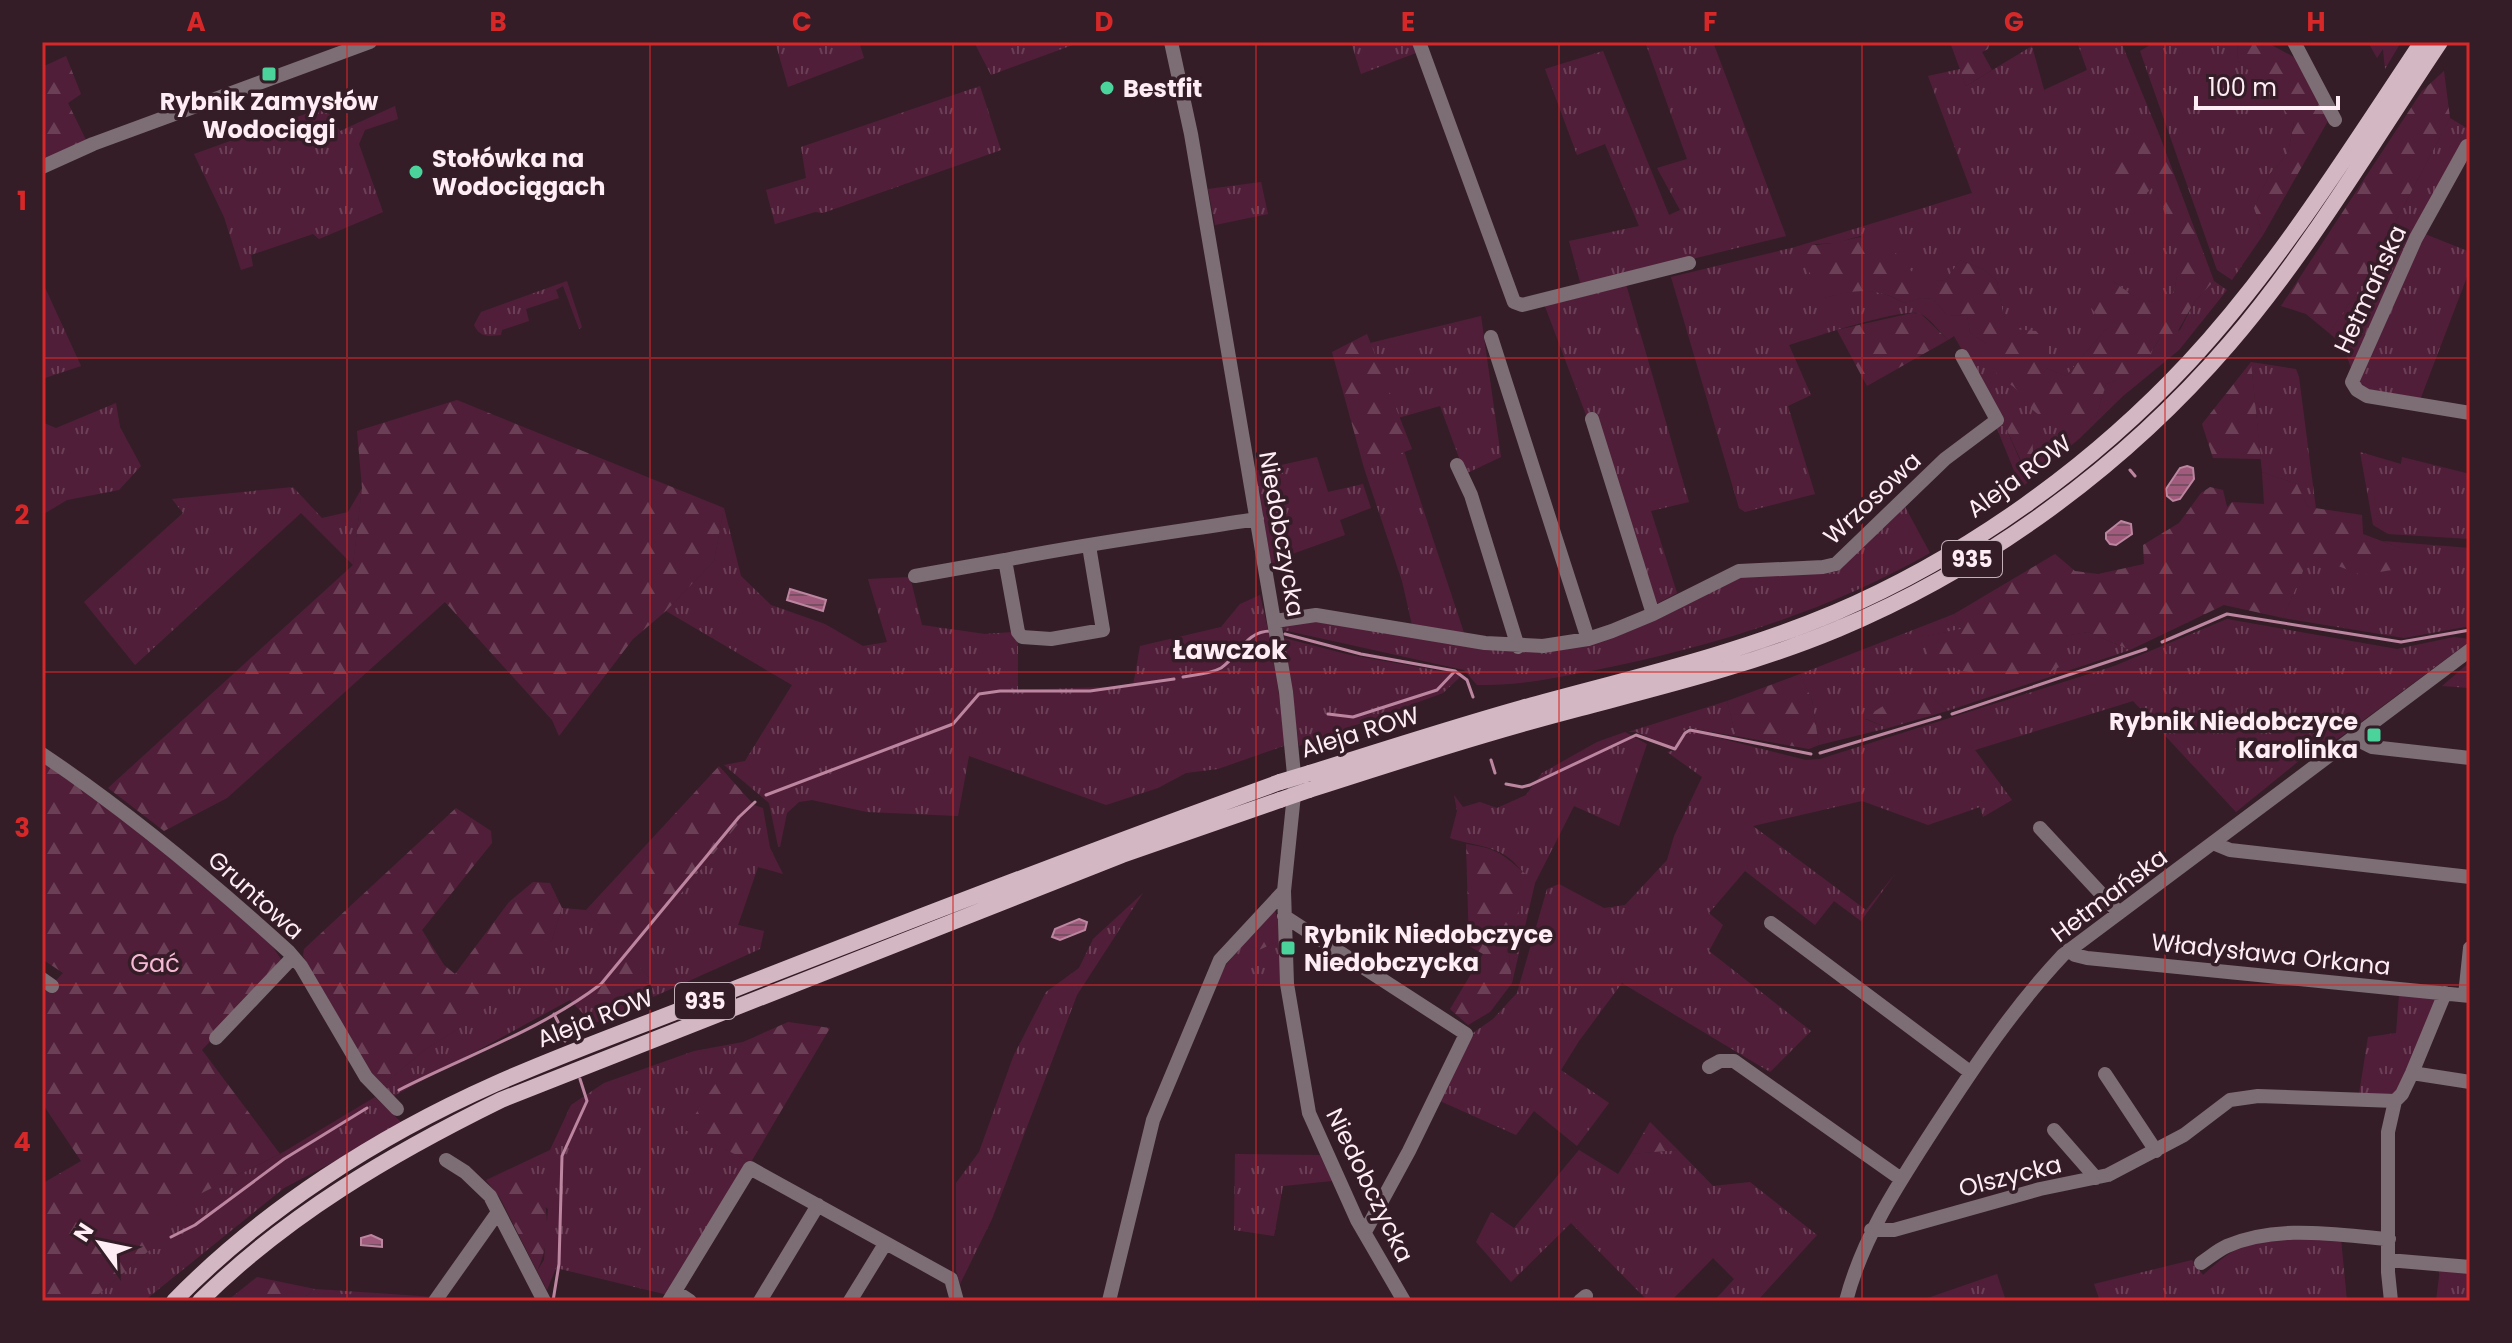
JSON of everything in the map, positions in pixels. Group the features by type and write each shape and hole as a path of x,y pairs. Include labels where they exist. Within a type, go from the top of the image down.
{"main road":[{"name":"Aleja ROW","path":"200,1301 264,1243 360,1175 501,1100 1122,855 1280,800 1310,781 1474,722 1711,656 1834,613 1984,533 2053,485 2107,441 2164,388 2228,318 2289,239 2422,42"},
{"name":"Aleja ROW","path":"174,1301 230,1249 302,1194 419,1121 495,1084 923,915 1280,782 1310,781 1427,752 1703,676 1783,651 1881,609 2003,540 2114,459 2168,409 2231,342 2298,254 2440,42"}],"street":[{"path":"42,167 93,144 370,42"},
{"name":"Niedobczycka","path":"1171,42 1191,134 1286,692 1295,785 1284,891 1287,984 1309,1113 1365,1232 1404,1301"},
{"path":"1419,42 1514,302 1522,305 1689,263"},
{"path":"2294,42 2335,120"},
{"name":"Hetmańska","path":"2467,146 2416,238 2352,382 2357,390 2367,396 2470,413"},
{"path":"1491,337 1588,639"},
{"name":"Wrzosowa","path":"1275,621 1327,616 1379,627 1518,647 1543,646 1588,639 1653,614 1739,571 1823,567 1842,559 1945,459 1997,420 1962,356"},
{"path":"1592,419 1653,614"},
{"path":"1457,465 1471,495 1518,647"},
{"path":"915,576 1257,519"},
{"path":"1005,560 1020,635 1037,640 1058,638 1103,630 1089,546"},
{"name":"Hetmańska","path":"1846,1301 1859,1256 1901,1179 1970,1072 2036,986 2069,950 2470,650"},
{"path":"2354,738 2372,747 2470,758"},
{"name":"Gruntowa","path":"42,754 156,836 293,957 366,1077 397,1109"},
{"path":"2040,828 2119,913"},
{"path":"2213,843 2230,850 2470,877"},
{"path":"1109,1301 1153,1120 1220,960 1284,891"},
{"path":"1284,916 1466,1034 1365,1232"},
{"path":"1771,923 1970,1072"},
{"path":"2468,995 2470,948"},
{"name":"Władysława Orkana","path":"2069,950 2087,958 2468,995"},
{"path":"216,1038 293,957"},
{"path":"2391,1301 2388,1132 2395,1101 2412,1073 2445,993"},
{"path":"1709,1067 1720,1061 1734,1061 1901,1179"},
{"path":"2412,1073 2470,1082"},
{"path":"2105,1074 2156,1151"},
{"name":"Olszycka","path":"1871,1230 1894,1230 2119,1170 2184,1135 2230,1100 2271,1096 2395,1101"},
{"path":"2054,1130 2096,1178"},
{"path":"446,1160 465,1172 490,1196 544,1301"},
{"path":"690,1301 672,1296 750,1168 951,1279 957,1301"},
{"path":"760,1301 818,1205"},
{"path":"435,1301 498,1212"},
{"path":"2201,1263 2224,1247 2248,1238 2297,1232 2389,1239"},
{"path":"850,1301 885,1244"},
{"path":"2388,1260 2470,1267"}],"green space":[{"path":"787,42 859,42 864,58 788,87 776,45"},
{"path":"974,42 1081,42 991,75"},
{"path":"1351,42 1418,42 1421,51 1361,74"},
{"path":"1645,42 1713,42 1786,236 1688,260 1626,284 1689,502 1651,511 1677,593 1656,604 1594,413 1586,415 1543,301 1582,289 1569,241 1639,226 1605,144 1577,155 1545,69 1603,51 1669,215 1680,210 1657,168 1687,159"},
{"path":"1950,42 1990,42 1988,49 1982,52 1992,70 1966,86"},
{"path":"2077,42 2121,42 2159,134 2141,140 2152,188 2177,229 2180,259 2174,293 2149,302 2113,281 2106,329 2066,376 2046,368 2013,330 2003,314 1997,281 1984,270 1960,260 1946,280 1929,281 1913,274 1892,250 1860,236 1836,243 1815,244 1824,298 1865,291 1883,294 1904,303 1922,298 1933,299 1947,315 1967,316 1970,333 1986,343 2028,405 2096,418 2106,384 2117,380 2150,353 2161,337 2180,330 2195,301 2214,281 2227,290 2179,350 2021,488 1996,426 2005,426 2022,465 2032,472 1954,336 1948,340 1925,316 1912,313 1897,315 1789,345 1811,395 1788,406 1815,494 1745,512 1739,508 1671,277 1795,247 1972,193 1928,76 1960,69 1966,86 2032,46 2044,90 2087,70"},
{"path":"2155,42 2237,42 2238,61 2261,81 2294,121 2288,153 2269,175 2254,208 2263,235 2232,280 2217,270 2140,51"},
{"path":"2237,42 2266,42 2301,61 2329,119 2263,235 2254,208 2269,175 2288,153 2294,122 2261,81 2238,61"},
{"path":"2368,42 2401,42 2385,69 2383,49 2377,58"},
{"path":"66,56 81,94 68,103 86,140 42,161 42,67"},
{"path":"2444,71 2450,118 2364,282 2329,333 2306,314 2281,306 2422,91"},
{"path":"980,86 1001,150 823,213 815,212 775,224 766,190 806,178 801,147"},
{"path":"395,106 398,119 365,130 359,144 383,212 319,239 313,234 251,255 253,266 241,270 224,217 194,154 325,107 340,131"},
{"path":"2450,118 2470,133 2402,257 2352,371 2343,345 2329,333 2364,282"},
{"path":"2159,134 2214,281 2195,301 2172,341 2160,338 2150,353 2150,373 2129,384 2117,380 2106,384 2096,418 2059,422 2035,412 2016,389 1999,380 1986,343 1970,333 1967,316 1947,315 1933,299 1922,298 1904,303 1883,294 1865,291 1824,298 1795,247 1870,238 1886,244 1920,277 1946,280 1960,260 1984,270 1997,281 2003,314 2013,329 2036,331 2047,348 2046,368 2066,376 2106,329 2090,306 2097,286 2113,281 2135,297 2149,301 2174,293 2179,261 2177,238 2152,188 2134,205 2106,177 2119,159 2137,158 2141,139"},
{"path":"1261,182 1268,214 1215,225 1208,189"},
{"path":"2425,234 2470,252 2470,269 2420,400 2372,393 2357,380"},
{"path":"42,281 81,366 42,379"},
{"path":"567,281 582,327 579,329 563,286 556,290 559,298 526,309 529,321 502,330 501,335 482,334 474,325 481,312"},
{"path":"1912,313 1921,314 1948,340 1867,386 1837,330"},
{"path":"1481,316 1501,457 1465,474 1440,406 1398,418 1370,343"},
{"path":"1367,334 1412,449 1364,468 1332,352"},
{"path":"2251,362 2296,369 2316,509 2308,507 2297,484 2262,472"},
{"path":"2251,362 2261,459 2213,458 2202,424"},
{"path":"457,400 724,508 714,561 666,611 633,639 559,736 552,720 445,602 227,798 164,831 108,788 353,565 362,488 357,431"},
{"path":"116,403 120,427 141,466 119,490 67,500 42,515 42,419 56,428"},
{"path":"2016,413 2027,426 2032,440 2032,472 2023,465 2005,426 1996,426 2001,417"},
{"path":"1404,451 1465,636 1412,625 1402,581 1364,468"},
{"path":"2360,452 2401,464 2402,457 2470,474 2470,539 2388,534 2373,525"},
{"path":"1317,457 1328,492 1363,484 1371,508 1340,520 1345,535 1281,558 1281,563 1269,564 1254,471"},
{"path":"2262,472 2297,484 2308,507 2362,515 2363,534 2403,549 2392,570 2361,575 2310,555 2283,618 2224,605 2130,650 2088,632 2064,636 2066,663 2033,682 1963,671 1932,660 1920,637 1962,629 1954,614 2055,554 2075,571 2098,574 2144,564 2143,545 2179,523 2201,493 2210,487 2223,490 2227,507 2232,502 2264,504"},
{"path":"293,487 322,518 348,512 362,488 353,565 301,513 135,665 84,602 183,513 172,499"},
{"path":"1904,505 1930,553 1849,594 1763,626 1675,652 1586,672 1518,683 1477,685 1464,670 1283,630 1282,623 1313,618 1416,637 1592,642 1741,574 1835,572"},
{"path":"724,508 741,576 771,605 825,624 863,646 887,642 868,579 910,577 922,625 985,634 1013,632 1018,638 1018,690 1133,686 1140,646 1221,627 1240,604 1260,595 1272,647 1286,745 1218,769 1186,773 1158,788 1106,805 969,756 958,816 867,812 812,800 799,802 787,813 780,847 769,803 724,765 745,761 792,685 666,611 714,561"},
{"path":"2382,541 2470,548 2470,626 2404,638 2283,618 2311,552 2403,549"},
{"path":"1954,614 1962,629 1921,637 2063,636 2088,632 2130,650 1947,711 1930,695 1865,719 1888,728 1819,745 1812,700 1800,674"},
{"path":"2227,619 2397,649 2454,637 2470,641 2342,736 2300,760 2236,812 2133,701 1975,750 2012,800 1983,817 1980,807 1928,825 1862,801 1753,826 1866,910 1895,874 1861,921 1834,901 1815,925 1745,871 1709,913 1723,925 1709,951 1811,1031 1770,1072 1622,983 1561,1070 1609,1103 1577,1146 1534,1111 1516,1135 1440,1101 1470,1035 1493,1019 1517,993 1547,889 1559,884 1604,908 1625,905 1667,860 1674,836 1702,777 1667,752 1676,750 1686,734 1691,731 1806,760 1820,759 2114,666"},
{"path":"1284,638 1350,655 1458,674 1459,678 1443,693 1299,746"},
{"path":"2470,662 2470,688 2442,686"},
{"path":"1800,674 1812,700 1819,745 1809,749 1736,736 1727,701"},
{"path":"1930,695 1947,711 1888,728 1864,718 1891,701"},
{"path":"1727,701 1736,736 1689,728 1672,747 1636,732 1628,732"},
{"path":"1625,732 1647,744 1619,826 1574,806 1535,883 1512,983 1508,944 1528,877 1503,854 1450,838 1457,811 1454,795 1463,807 1480,802 1497,808 1526,795 1542,773 1597,742"},
{"name":"Gać","path":"42,759 179,861 270,943 283,962 202,1050 280,1154 146,1221 168,1249 151,1249 91,1301 42,1301 42,1179 45,1182 81,1161 42,1103 42,995 63,973 42,959"},
{"path":"719,766 754,805 629,956 651,980 604,1016 588,998 628,956 586,910"},
{"path":"754,805 763,808 770,848 783,874 758,867 738,925 764,931 760,949 593,1024 570,1000 392,1097 382,1086 423,1051 458,1029 552,940 562,908 586,910 629,956","holes":["629,956 651,980 612,976"]},
{"path":"456,808 491,831 492,843 422,930 444,965 455,974 509,902 533,882 550,883 562,908 552,940 504,994 423,1051 382,1086 369,1073 303,956 304,949"},
{"path":"1466,844 1501,854 1529,877 1508,944 1512,983 1490,1012 1468,1025 1450,1009 1483,954 1469,946"},
{"path":"1143,893 1077,995 992,1219 960,1284 956,1271 956,1183 979,1152 1013,1057 1046,992 1079,968 1093,939"},
{"path":"1275,911 1279,941 1259,950 1244,943"},
{"path":"1279,941 1282,986 1215,984 1244,943 1259,950"},
{"path":"2399,995 2439,998 2397,1096 2359,1094 2368,1037 2396,1033"},
{"path":"788,1022 830,1028 751,1162 685,1130 743,1042"},
{"path":"743,1042 686,1130 751,1162 668,1295 556,1268 547,1290 537,1271 544,1260 548,1209 499,1175 486,1180 550,1150 571,1105 604,1083 694,1051"},
{"path":"375,1097 404,1125 284,1188 144,1301 91,1301 152,1248 167,1248 145,1221 280,1154"},
{"path":"1650,1122 1678,1150 1631,1154"},
{"path":"1579,1150 1618,1174 1631,1154 1678,1150 1713,1186 1750,1182 1817,1235 1757,1301 1714,1301 1734,1279 1713,1258 1671,1301 1648,1301 1571,1223 1511,1282 1476,1242 1491,1212 1514,1228"},
{"path":"1235,1154 1320,1155 1332,1181 1283,1186 1274,1236 1234,1230"},
{"path":"499,1175 539,1181 547,1226 545,1248 537,1271 500,1198 486,1180"},
{"path":"2297,1238 2341,1239 2347,1301 2100,1301 2094,1284 2192,1260 2203,1275 2227,1255 2246,1245"},
{"path":"2440,1269 2470,1269 2470,1301 2436,1301"},
{"path":"1997,1274 2006,1301 1919,1301"},
{"path":"257,1277 315,1289 299,1301 227,1301"},
{"path":"315,1289 376,1293 365,1301 299,1301"},
{"path":"376,1293 433,1297 427,1301 365,1301"}],"shaded area":[{"path":"2180,468 2193,468 2194,479 2180,499 2173,501 2167,496 2166,489"},
{"path":"2121,521 2131,524 2132,534 2116,545 2110,544 2106,533"},
{"path":"790,589 826,600 823,611 787,600"},
{"path":"1079,919 1087,922 1085,930 1060,940 1052,937 1055,929"},
{"path":"371,1235 382,1240 382,1247 361,1245 361,1238"}],"waterway":[{"path":"2130,470 2135,476"},
{"path":"2162,642 2227,614 2401,642 2470,630"},
{"path":"1183,677 1221,668 1249,639 1271,631"},
{"path":"1285,634 1361,654 1455,671 1467,680 1473,697"},
{"path":"1952,714 2146,649"},
{"path":"1328,714 1353,717 1437,690 1455,671"},
{"path":"766,795 953,724 979,694 1000,691 1090,691 1174,679"},
{"path":"1820,753 1940,717"},
{"path":"1506,784 1530,785 1636,735 1675,749 1690,730 1811,754"},
{"path":"1491,760 1495,773"},
{"path":"399,1090 528,1029 601,984 739,817 755,802"},
{"path":"554,1014 558,1022"},
{"path":"562,1033 565,1041"},
{"path":"553,1301 559,1264 562,1156 587,1101 580,1079"},
{"path":"171,1237 195,1225 284,1159 367,1108"}],"place":[{"name":"Rybnik Zamysłów Wodociągi","path":"269,74"},
{"name":"Bestfit","path":"1107,88"},
{"name":"Stołówka na Wodociągach","path":"416,172"},
{"name":"Rybnik Niedobczyce Karolinka","path":"2374,735"},
{"name":"Rybnik Niedobczyce Niedobczycka","path":"1288,948"}],"district":[{"name":"Ławczok","path":"1230,650"}]}
